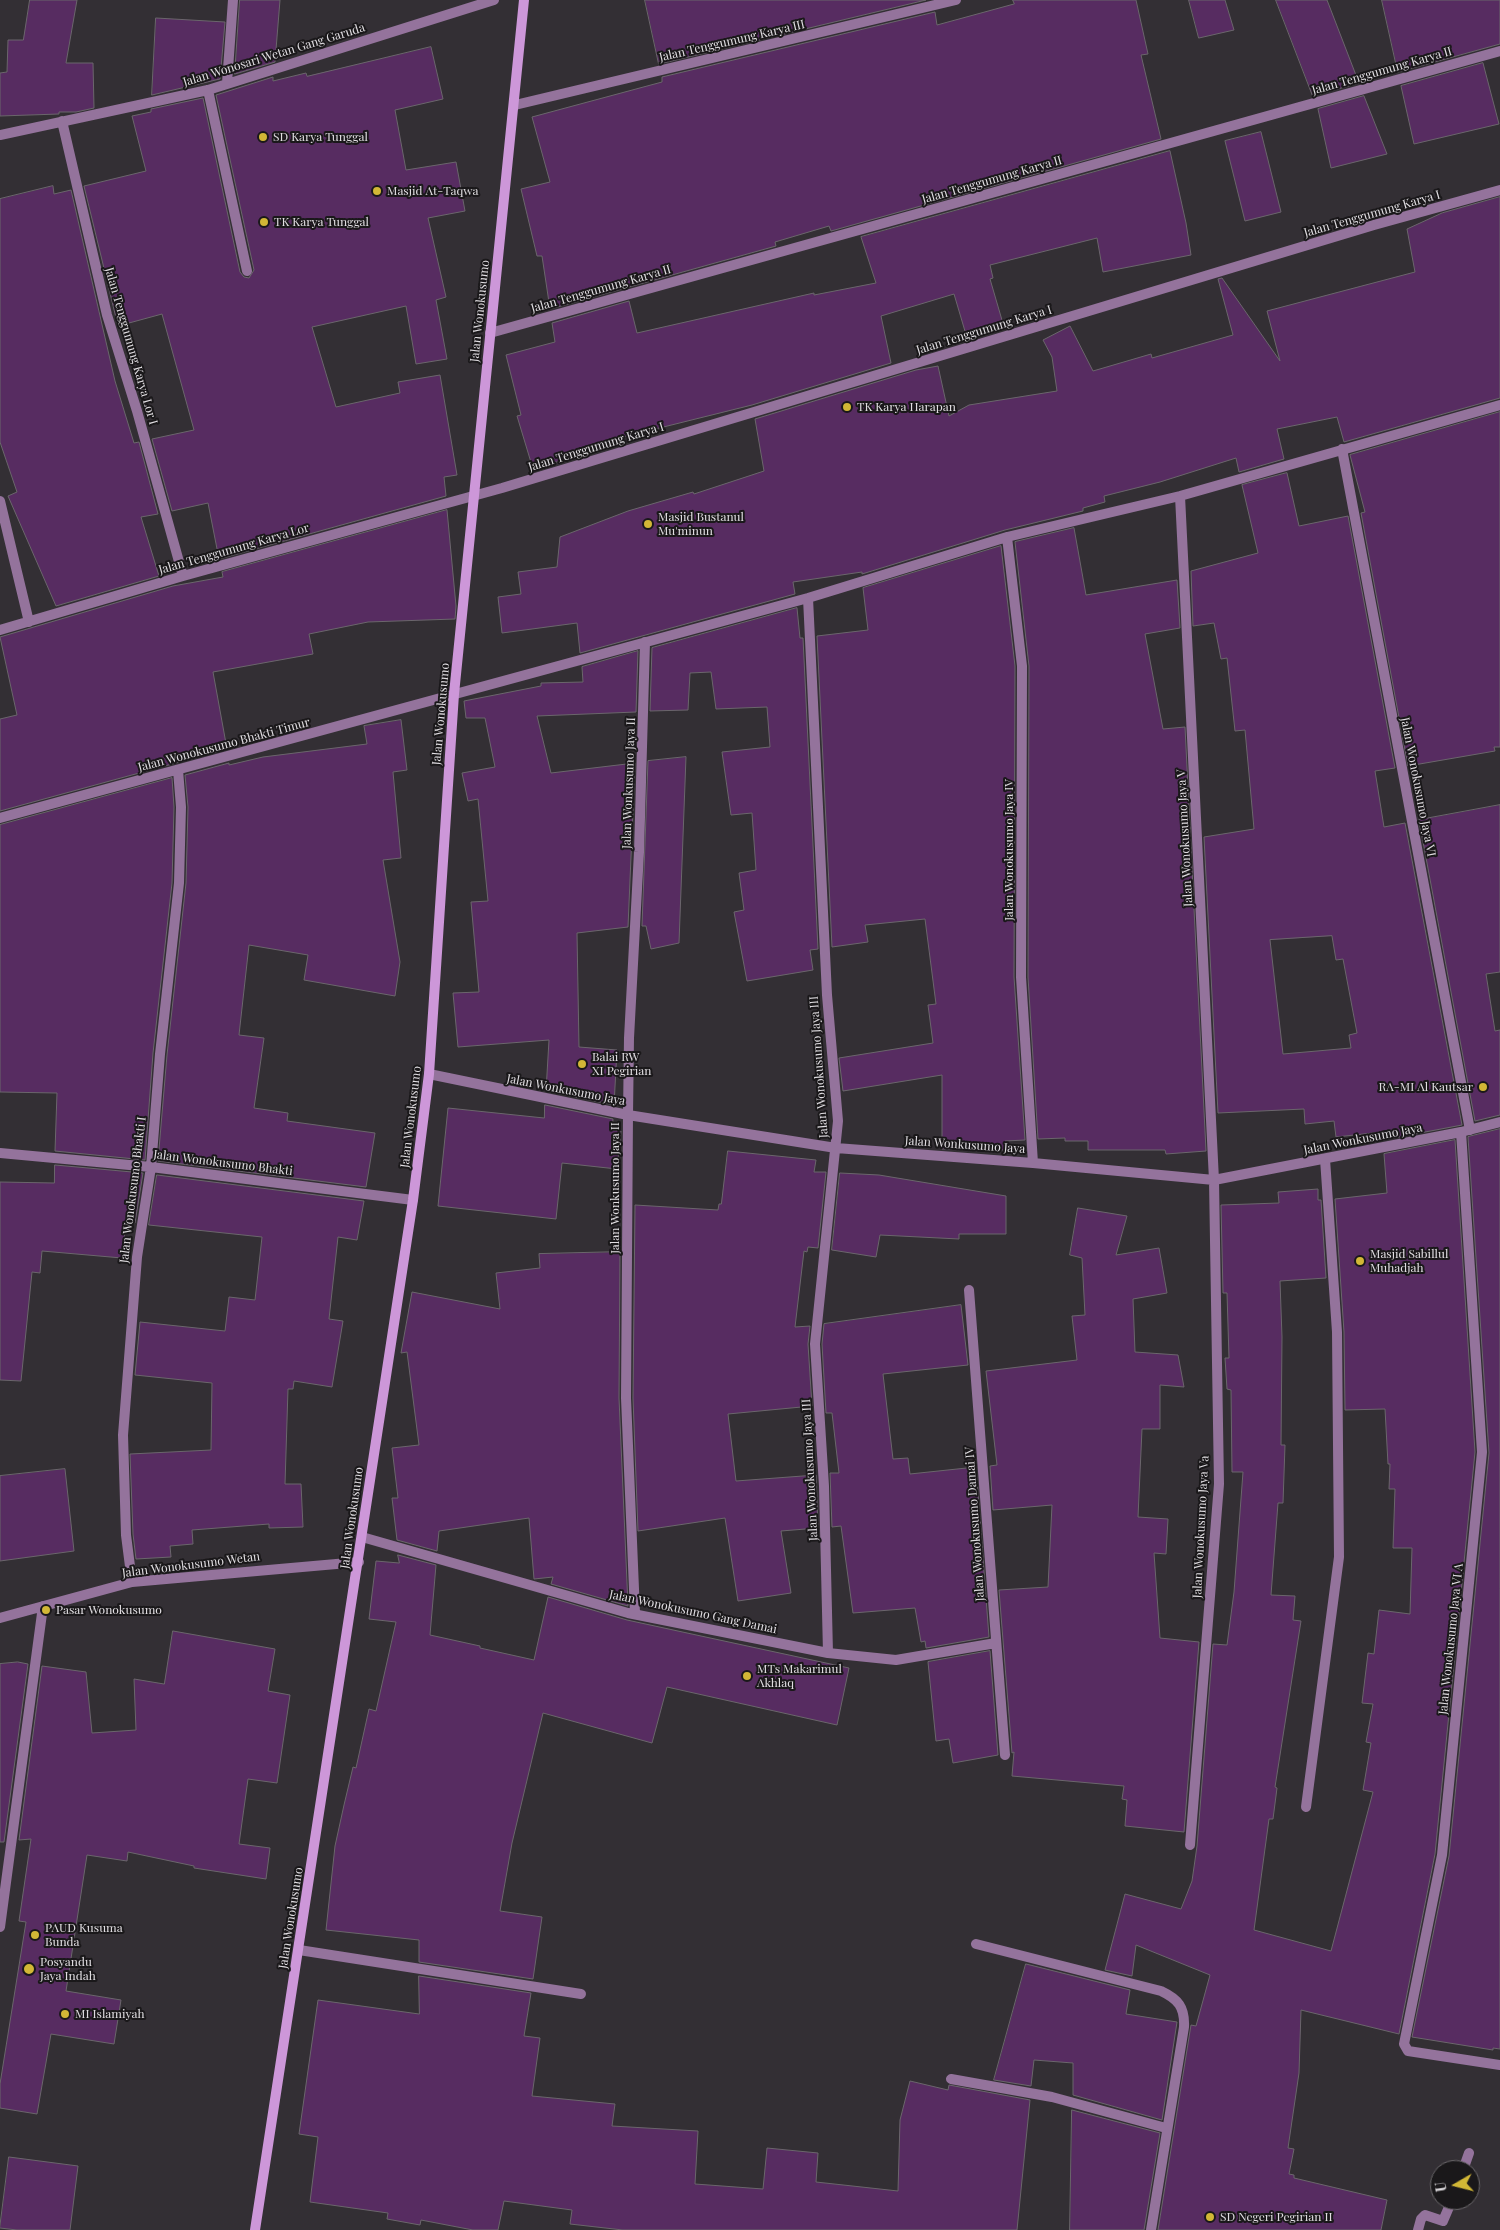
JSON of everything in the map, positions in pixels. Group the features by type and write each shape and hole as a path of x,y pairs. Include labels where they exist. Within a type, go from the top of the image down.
{"main road":[{"name":"Jalan Wonokusumo","path":"255,2230 359,1562 413,1200 429,1074 454,694 524,0"}],"street":[{"path":"227,84 232,0"},
{"name":"Jalan Wonosari Wetan Gang Garuda","path":"0,135 208,90 494,0"},
{"name":"Jalan Tenggumung Karya III","path":"514,105 956,0"},
{"name":"Jalan Tenggumung Karya II","path":"490,333 1500,51"},
{"path":"208,90 247,271"},
{"name":"Jalan Tenggumung Karya Lor I","path":"62,121 107,314 137,410 183,576"},
{"name":"Jalan Tenggumung Karya I","path":"475,496 1365,228 1500,190"},
{"name":"Jalan Wonokusumo Bhakti Timur","path":"0,818 808,598 1007,537 1180,496 1500,404"},
{"name":"Jalan Wonokusumo Jaya VI","path":"1342,449 1465,1131"},
{"name":"Jalan Tenggumung Karya Lor","path":"0,630 183,576 475,496"},
{"name":"Jalan Wonokusumo Jaya V","path":"1180,496 1214,1180"},
{"path":"0,501 28,622"},
{"name":"Jalan Wonokusumo Jaya IV","path":"1007,537 1022,666 1021,977 1033,1162"},
{"name":"Jalan Wonokusumo Jaya III","path":"808,598 827,995 838,1122 815,1344 824,1486 828,1653"},
{"name":"Jalan Wonkusumo Jaya II","path":"635,1613 626,1398 628,1115 629,1038 639,852 646,642"},
{"name":"Jalan Wonokusumo Bhakti I","path":"132,1582 126,1535 123,1435 137,1257 151,1167 160,1054 179,884 181,807 178,770"},
{"name":"Jalan Wonkusumo Jaya","path":"429,1074 628,1115 836,1148 1033,1162 1214,1180 1465,1131 1500,1122"},
{"name":"Jalan Wonokusumo Jaya VI A","path":"1465,1131 1482,1452 1442,1855 1404,2044 1408,2051 1500,2065"},
{"name":"Jalan Wonokusumo Bhakti","path":"0,1153 151,1167 413,1200"},
{"path":"1306,1806 1339,1557 1337,1332 1325,1159"},
{"name":"Jalan Wonokusumo Jaya Va","path":"1190,1845 1219,1484 1214,1180"},
{"name":"Jalan Wonokusumo Damai IV","path":"969,1290 1005,1755"},
{"name":"Jalan Wonokusumo Gang Damai","path":"362,1537 635,1613 828,1653 896,1660 996,1643"},
{"name":"Jalan Wonokusumo Wetan","path":"0,1618 132,1582 359,1562"},
{"path":"0,1927 43,1606"},
{"path":"976,1944 1160,1991 1171,1996 1182,2005 1185,2014 1184,2027 1166,2128 1151,2230"},
{"path":"299,1950 581,1994"},
{"path":"951,2079 1052,2098 1166,2128"},
{"path":"1467,2160 1470,2153"},
{"path":"1418,2230 1421,2219 1425,2215 1442,2221 1445,2220 1448,2210"}],"building":[{"path":"30,0 77,0 66,63 93,63 94,108 76,112 59,112 59,114 0,116 0,73 7,72 8,40 23,40"},
{"path":"240,0 280,0 275,62 235,74"},
{"path":"645,0 926,0 659,64"},
{"path":"1013,0 1136,0 1148,54 1141,55 1161,139 831,231 829,226 775,242 776,246 550,309 542,256 537,256 521,189 550,182 532,117 662,82 662,77 935,12 937,25 1014,4"},
{"path":"1189,0 1225,0 1234,30 1199,38"},
{"path":"1276,0 1327,0 1359,83 1313,96"},
{"path":"1382,0 1500,0 1500,44 1398,72"},
{"path":"156,18 225,22 220,79 152,95"},
{"path":"431,47 443,99 395,110 406,170 456,162 465,211 428,218 446,297 436,300 447,359 416,364 406,306 312,327 336,407 400,393 398,382 440,375 457,475 444,477 446,496 219,559 208,503 172,511 152,439 194,430 162,314 118,326 84,186 146,171 132,116 151,112 151,109 203,98 240,272 244,277 249,278 254,270 216,95 273,77 273,81 306,73 307,76"},
{"path":"1483,63 1499,124 1414,144 1401,86"},
{"path":"1364,96 1387,154 1331,168 1318,109"},
{"path":"1261,132 1281,212 1245,221 1225,141"},
{"path":"1170,151 1191,255 1103,272 1097,238 990,265 993,278 990,279 1004,327 967,338 954,294 881,316 891,363 752,405 611,440 613,445 533,469 517,416 521,415 506,355 555,342 552,323 629,301 637,333 814,293 814,295 876,283 861,237"},
{"path":"53,186 54,194 71,190 115,381 134,443 139,442 158,514 141,517 159,576 56,606 8,496 17,492 0,442 0,199"},
{"path":"1500,197 1500,398 1344,442 1337,417 1277,429 1284,459 1239,472 1236,458 1160,482 1104,496 1105,502 1083,508 1083,511 1005,530 862,574 862,572 793,582 795,594 580,653 577,623 502,633 498,597 521,594 518,572 557,567 560,537 628,511 693,492 694,494 764,471 755,419 916,370 938,366 949,416 969,405 1057,391 1052,357 1043,340 1070,326 1093,371 1151,354 1152,358 1233,335 1218,279 1222,278 1280,361 1267,311 1415,272 1407,229 1442,213"},
{"path":"1500,412 1500,747 1494,747 1495,751 1408,766 1361,513 1365,512 1350,455"},
{"path":"1287,473 1299,526 1348,516 1395,768 1375,771 1384,827 1405,823 1462,1125 1383,1140 1382,1132 1336,1137 1334,1121 1305,1124 1304,1109 1218,1113 1204,837 1254,829 1245,730 1235,731 1227,658 1221,659 1214,623 1193,626 1191,571 1258,553 1242,485","holes":["1332,936 1336,960 1343,959 1357,1033 1349,1035 1351,1048 1283,1054 1270,940"]},
{"path":"447,510 456,606 455,619 368,622 309,634 313,654 213,672 227,749 0,811 0,719 17,715 0,637 173,586 223,577 222,572"},
{"path":"1074,528 1086,595 1177,580 1180,628 1145,634 1163,729 1185,727 1206,1151 1166,1154 1165,1150 1088,1150 1088,1141 1065,1141 1065,1138 1038,1139 1028,977 1029,666 1015,542"},
{"path":"1001,546 1015,666 1014,977 1025,1140 1005,1141 1006,1150 942,1149 942,1075 843,1091 839,1058 933,1043 928,1005 936,1004 925,919 865,925 868,942 832,947 817,636 868,630 863,588"},
{"path":"797,608 800,638 803,638 818,949 810,950 813,970 747,981 734,912 744,910 739,873 756,870 752,813 731,815 722,752 770,747 767,707 716,709 711,672 690,673 688,710 650,711 652,648"},
{"path":"638,651 636,712 537,716 551,773 635,763 628,927 577,933 579,1047 617,1050 614,1105 546,1091 549,1040 458,1047 453,993 479,992 471,902 488,901 478,799 468,801 462,773 495,767 485,718 466,718 464,701 541,686 541,683 583,682 582,667"},
{"path":"401,720 407,770 393,772 401,858 383,860 400,962 395,996 304,980 308,955 249,945 239,1035 264,1038 254,1108 288,1113 287,1121 375,1133 366,1187 158,1161 167,1055 186,883 188,807 185,775 229,763 229,765 263,757 367,744 364,726"},
{"path":"686,757 679,943 651,949 646,926 642,926 648,761"},
{"path":"172,778 174,807 172,883 153,1053 145,1160 55,1151 57,1093 0,1092 0,825"},
{"path":"1500,805 1500,972 1486,974 1495,1031 1500,1030 1500,1115 1475,1121 1419,820"},
{"path":"545,1105 613,1119 612,1130 621,1131 617,1169 562,1163 556,1219 438,1206 448,1108 544,1118"},
{"path":"1500,1129 1500,2049 1493,2048 1493,2050 1412,2037 1449,1856 1489,1453 1468,1137"},
{"path":"1455,1140 1475,1452 1435,1854 1399,2034 1301,2010 1299,2073 1288,2148 1294,2149 1289,2174 1294,2175 1294,2178 1387,2200 1381,2230 1158,2230 1191,2025 1196,2026 1210,1975 1136,1945 1132,1976 1105,1970 1125,1894 1181,1909 1192,1881 1197,1846 1213,1644 1227,1645 1234,1592 1243,1472 1232,1472 1231,1390 1227,1389 1225,1358 1229,1358 1227,1293 1223,1293 1221,1205 1279,1203 1278,1192 1318,1189 1318,1200 1321,1200 1326,1278 1280,1281 1282,1337 1281,1445 1285,1445 1283,1503 1278,1503 1271,1595 1295,1596 1293,1620 1301,1621 1275,1787 1277,1788 1273,1819 1269,1819 1254,1930 1331,1951 1373,1792 1363,1790 1371,1743 1366,1742 1373,1704 1362,1703 1368,1653 1374,1654 1379,1610 1410,1614 1412,1548 1393,1548 1395,1489 1389,1489 1390,1464 1388,1464 1385,1409 1345,1410 1344,1332 1335,1199 1387,1193 1384,1154"},
{"path":"728,1151 816,1160 814,1172 826,1172 818,1248 808,1247 807,1252 804,1251 795,1327 810,1326 808,1344 812,1406 728,1414 736,1481 816,1475 818,1528 781,1531 791,1593 738,1601 725,1518 638,1531 633,1398 635,1205 718,1210 719,1204 721,1204"},
{"path":"55,1165 143,1173 135,1223 126,1222 122,1258 42,1251 40,1273 32,1272 21,1381 0,1380 0,1182 54,1183"},
{"path":"840,1173 879,1175 1006,1196 1006,1234 959,1234 959,1239 880,1235 876,1257 832,1250"},
{"path":"157,1175 364,1201 357,1240 338,1237 329,1319 343,1321 332,1387 294,1381 293,1389 288,1389 285,1484 301,1484 303,1527 269,1528 269,1524 192,1530 193,1544 170,1546 171,1557 136,1559 133,1534 130,1454 211,1450 212,1383 135,1375 140,1322 225,1331 229,1297 255,1300 262,1237 149,1225"},
{"path":"1078,1208 1127,1216 1116,1255 1159,1248 1167,1293 1133,1299 1135,1352 1178,1355 1184,1387 1160,1385 1160,1429 1142,1429 1138,1517 1168,1519 1166,1554 1154,1553 1160,1638 1199,1642 1184,1832 1125,1826 1127,1800 1122,1799 1124,1786 1012,1776 1014,1752 1012,1753 999,1590 1048,1587 1052,1505 993,1510 990,1466 997,1465 986,1371 1077,1360 1072,1316 1085,1315 1082,1258 1070,1255"},
{"path":"620,1252 619,1398 628,1606 551,1584 553,1577 534,1579 529,1518 439,1531 437,1551 397,1540 392,1498 398,1498 392,1448 419,1445 407,1352 401,1353 412,1292 500,1309 496,1273 540,1268 539,1254"},
{"path":"961,1305 968,1365 883,1374 893,1459 908,1458 910,1474 976,1467 989,1637 926,1648 925,1641 921,1642 915,1608 853,1613 841,1526 832,1527 830,1473 839,1473 832,1413 826,1413 822,1344 824,1324"},
{"path":"65,1469 74,1551 0,1561 0,1476"},
{"path":"398,1555 436,1565 430,1635 534,1660 548,1597 627,1620 849,1668 837,1725 667,1687 652,1743 543,1713 512,1843 500,1911 542,1917 533,1979 419,1962 419,1940 326,1930 335,1846 344,1805 353,1767 356,1768 369,1709 376,1711 396,1622 369,1619 376,1561 399,1563"},
{"path":"173,1631 275,1649 268,1691 290,1695 277,1783 248,1779 239,1844 270,1848 266,1879 194,1868 194,1866 128,1852 127,1861 87,1855 66,1991 121,2000 114,2044 51,2034 37,2114 0,2108 0,2084 26,1922 19,1921 31,1839 19,1840 42,1666 86,1672 92,1733 136,1730 134,1679 164,1684"},
{"path":"990,1651 998,1755 953,1763 949,1739 936,1741 928,1662"},
{"path":"18,1662 28,1664 4,1842 0,1842 0,1664"},
{"path":"1026,1964 1130,1990 1126,2014 1177,2022 1162,2120 1073,2095 1073,2063 1034,2060 1031,2086 994,2080"},
{"path":"419,1976 531,1993 524,2036 540,2038 532,2096 615,2104 612,2126 698,2131 695,2184 763,2189 767,2148 818,2153 816,2182 898,2191 900,2120 910,2081 948,2090 949,2085 1030,2100 1017,2230 623,2230 570,2224 572,2210 504,2201 498,2230 473,2230 421,2220 420,2225 387,2219 388,2213 310,2202 318,2137 299,2134 318,2000 419,2014"},
{"path":"1072,2110 1160,2133 1144,2230 1070,2230"},
{"path":"9,2157 78,2166 70,2230 17,2230 0,2228"}],"place":[{"name":"SD Karya Tunggal","path":"263,137"},
{"name":"Masjid At-Taqwa","path":"377,191"},
{"name":"TK Karya Tunggal","path":"264,222"},
{"name":"TK Karya Harapan","path":"847,407"},
{"name":"Masjid Bustanul Mu'minun","path":"648,524"},
{"name":"Balai RW XI Pegirian","path":"582,1064"},
{"name":"RA-MI Al Kautsar","path":"1483,1087"},
{"name":"Masjid Sabillul Muhadjah","path":"1360,1261"},
{"name":"Pasar Wonokusumo","path":"46,1610"},
{"name":"MTs Makarimul Akhlaq","path":"747,1676"},
{"name":"PAUD Kusuma Bunda","path":"35,1935"},
{"name":"Posyandu Jaya Indah","path":"29,1969"},
{"name":"MI Islamiyah","path":"65,2014"},
{"name":"SD Negeri Pegirian II","path":"1210,2217"}]}
